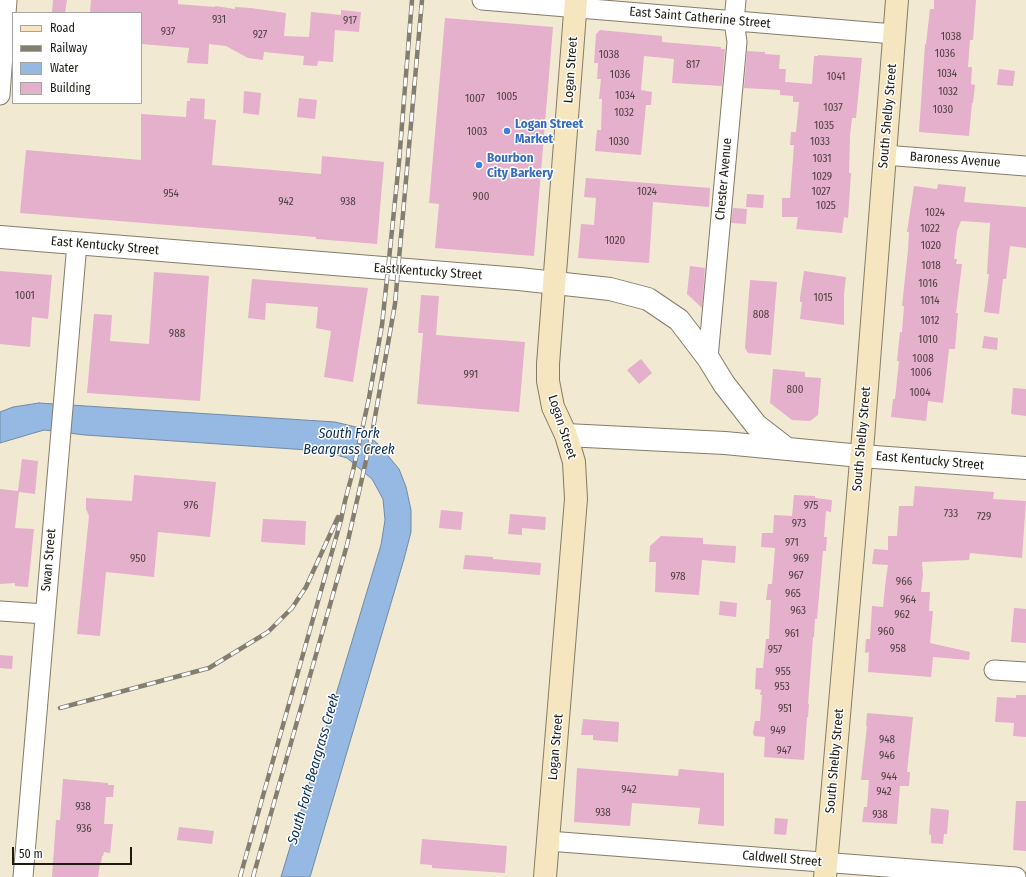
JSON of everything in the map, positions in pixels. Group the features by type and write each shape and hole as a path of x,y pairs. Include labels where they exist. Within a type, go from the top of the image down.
{"main road":[{"name":"South Shelby Street","path":"826,870 861,456 897,0"},
{"name":"Logan Street","path":"545,877 576,499 574,462 566,435 553,407 548,381 548,364 576,4"}],"street":[{"path":"0,95 7,0"},
{"name":"East Saint Catherine Street","path":"482,0 576,4 734,21 894,34"},
{"name":"Chester Avenue","path":"708,358 737,42 734,21 736,0"},
{"name":"Baroness Avenue","path":"884,155 1026,166"},
{"name":"East Kentucky Street","path":"0,237 519,279 610,289 648,299 680,320 708,358 724,384 756,425 787,449"},
{"name":"Swan Street","path":"23,877 77,243"},
{"name":"East Kentucky Street","path":"566,435 725,443 861,456 1026,468"},
{"path":"0,611 45,614"},
{"path":"994,670 1026,672"},
{"name":"Caldwell Street","path":"548,840 826,870 1016,877"}],"water":[{"name":"South Fork Beargrass Creek","path":"39,403 335,422 360,428 379,445 399,469 406,487 411,510 411,532 310,877 281,877 381,545 385,520 383,499 372,479 347,458 323,451 85,435 44,430 0,443 0,412 13,407"}],"building":[{"path":"53,0 67,0 65,12 52,12"},
{"path":"91,0 178,0 178,4 215,6 235,9 235,7 251,8 286,13 284,36 309,37 311,12 341,15 341,10 361,12 359,32 335,30 333,62 318,61 317,66 303,65 304,56 264,52 263,60 248,58 226,46 209,44 208,64 187,63 189,48 142,44 142,12 90,12"},
{"path":"934,0 976,0 973,40 970,40 968,67 972,67 971,84 975,85 969,136 919,132 925,44 930,9 934,9"},
{"path":"445,18 553,27 534,256 435,248 439,204 429,203"},
{"path":"600,30 662,36 662,42 721,47 721,49 725,49 722,86 672,83 674,59 644,56 641,90 652,92 651,105 646,105 641,155 595,151 597,130 601,130 602,99 599,99 601,79 597,79 598,63 594,63 596,34"},
{"path":"747,51 780,55 779,69 786,69 785,82 812,84 814,56 862,58 856,118 852,118 850,136 849,173 851,173 848,218 844,217 842,233 796,229 798,217 782,217 782,198 790,198 794,145 790,145 791,132 796,132 799,102 793,102 793,96 780,95 780,90 744,88"},
{"path":"999,69 1015,71 1013,86 997,85"},
{"path":"244,91 261,93 259,115 243,113"},
{"path":"190,98 205,99 204,119 216,120 212,165 321,174 322,156 384,162 377,244 316,239 316,237 20,213 26,150 141,160 141,114 186,117 187,101 190,101"},
{"path":"299,98 317,100 315,119 297,117"},
{"path":"586,178 710,188 709,207 653,202 649,263 578,258 581,224 594,225 596,198 584,197"},
{"path":"938,184 966,187 964,202 1026,207 1026,248 1010,246 1006,279 1003,279 999,314 984,312 989,274 987,274 990,223 961,221 957,231 954,259 957,259 956,264 962,264 956,313 958,313 955,349 949,349 943,403 928,401 926,421 891,417 893,399 895,399 900,332 902,332 904,306 902,306 909,232 907,232 914,186 937,189"},
{"path":"747,194 764,195 763,208 746,207"},
{"path":"733,208 747,209 746,224 731,223"},
{"path":"690,266 705,268 702,308 687,294"},
{"path":"0,271 52,275 48,319 32,317 30,347 0,344"},
{"path":"804,271 846,277 844,294 844,325 800,319 802,302 800,302 800,298"},
{"path":"154,272 209,276 200,401 87,393 94,314 112,315 110,341 149,344"},
{"path":"252,279 368,288 353,382 324,377 331,331 316,328 318,307 266,303 265,320 248,318"},
{"path":"750,280 777,282 771,355 748,353 745,348"},
{"path":"421,295 439,296 436,335 525,342 519,412 417,404 423,333 418,333"},
{"path":"984,336 998,338 997,350 982,348"},
{"path":"641,359 652,373 639,384 627,370"},
{"path":"773,369 805,372 805,377 821,378 818,415 810,421 792,420 770,403"},
{"path":"1013,388 1026,389 1026,416 1011,414"},
{"path":"22,459 38,461 35,494 19,492 15,528 34,529 28,587 15,586 15,583 0,584 0,489 18,491"},
{"path":"134,475 216,482 210,537 158,532 154,577 106,572 100,636 77,634 89,516 86,509 86,498 132,501"},
{"path":"915,486 994,492 993,499 1026,501 1022,558 970,553 969,560 922,562 923,575 921,592 930,592 929,611 933,611 930,643 970,652 969,660 933,657 931,677 868,672 869,652 865,653 866,639 870,639 872,606 883,607 888,565 872,564 874,549 888,550 888,536 897,536 899,506 913,506"},
{"path":"794,495 815,496 815,498 832,500 831,512 826,511 824,537 827,537 826,551 823,551 817,619 815,619 813,637 804,760 764,757 765,737 754,736 753,733 755,721 760,721 762,695 760,695 761,690 755,689 756,668 763,668 766,639 769,639 771,600 766,600 768,584 772,584 775,548 761,547 762,533 773,533 774,515 792,516"},
{"path":"441,510 463,512 461,530 439,528"},
{"path":"510,514 546,517 545,530 522,528 522,535 508,534"},
{"path":"263,519 306,521 305,545 261,542"},
{"path":"661,536 703,538 703,544 736,546 735,563 702,560 699,595 655,592 656,562 649,562 650,546"},
{"path":"465,555 541,563 540,575 463,569"},
{"path":"720,601 737,603 736,617 719,615"},
{"path":"1014,608 1026,609 1026,643 1011,642"},
{"path":"0,655 13,656 12,669 0,668"},
{"path":"1016,695 1026,695 1026,737 1013,736 1014,723 995,722 997,697 1016,698"},
{"path":"867,713 913,717 907,772 910,772 909,786 900,786 897,824 862,822 864,807 867,807 869,780 861,780"},
{"path":"583,719 619,722 618,742 593,740 593,735 581,735"},
{"path":"577,768 678,776 679,769 724,773 724,826 698,824 700,808 632,803 630,826 574,822"},
{"path":"63,779 108,783 108,785 114,785 113,797 106,797 104,824 113,824 110,853 104,852 102,856 98,877 52,877 56,820 60,820"},
{"path":"1016,801 1026,801 1026,851 1013,850"},
{"path":"931,808 949,810 947,834 944,834 943,844 931,843 931,835 929,834"},
{"path":"775,818 788,819 786,835 774,834"},
{"path":"179,827 214,831 212,844 177,840"},
{"path":"422,839 507,846 505,873 432,868 432,865 420,864"}],"railway":[{"path":"240,877 341,520 369,398 382,325 399,162 412,0"},
{"path":"253,877 347,545 372,434 395,304 422,0"},
{"path":"60,708 209,668 268,632 292,608 306,587 338,517"}],"place":[{"name":"Logan Street Market","path":"507,131"},
{"name":"Bourbon City Barkery","path":"479,165"}]}
